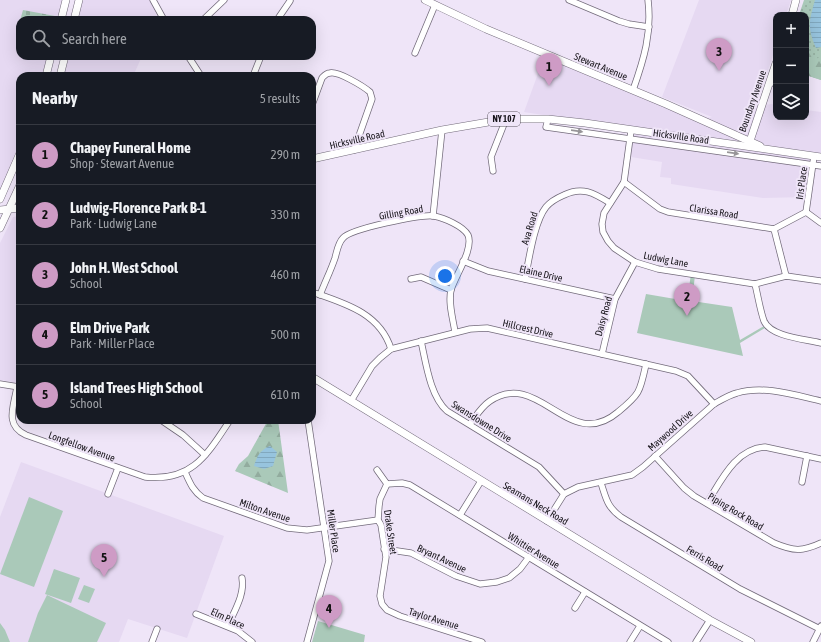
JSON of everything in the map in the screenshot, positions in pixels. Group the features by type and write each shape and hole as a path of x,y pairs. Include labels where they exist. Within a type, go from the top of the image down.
{"main road":[{"path":"62,16 66,0"},
{"path":"75,16 79,0"},
{"name":"Stewart Avenue","path":"425,0 486,29 633,90 749,144"},
{"path":"793,12 796,0"},
{"path":"47,72 50,60"},
{"path":"61,72 64,60"},
{"name":"Boundary Avenue","path":"749,144 773,83"},
{"name":"Hicksville Road","path":"316,159 442,130 506,119 548,119 749,144 769,150 818,157"},
{"path":"0,199 16,162"},
{"path":"0,228 16,194"},
{"path":"0,210 16,208"},
{"name":"Seamans Neck Road","path":"316,379 710,620 751,642"}],"street":[{"path":"153,0 162,16"},
{"path":"207,16 224,0"},
{"path":"569,0 619,21 649,27"},
{"path":"633,90 643,64 647,46 649,27 648,0"},
{"path":"280,16 290,1"},
{"path":"416,53 435,5"},
{"path":"191,60 198,72"},
{"path":"255,72 259,60"},
{"path":"316,94 322,78 327,73 336,73 366,88 370,92 372,99 354,150"},
{"path":"492,171 491,157 506,119"},
{"name":"Hicksville Road","path":"548,119 546,127 821,166"},
{"path":"434,216 442,130"},
{"name":"Ludwig Lane","path":"631,130 624,182 603,216 603,232 614,248 635,262 658,268 755,284 786,276 821,281"},
{"name":"Iris Place","path":"806,212 813,165 818,157"},
{"name":"Clarissa Road","path":"624,182 660,209 668,212 774,229"},
{"name":"Ava Road","path":"525,278 538,224 543,212 552,201 566,193 581,191 594,193 610,203"},
{"path":"786,276 774,229 806,212 821,223"},
{"name":"Gilling Road","path":"320,295 339,244 346,235 354,231 407,219 434,216 466,231 469,241 463,261 451,290 450,304 455,332"},
{"name":"Elaine Drive","path":"463,261 488,271 615,299"},
{"name":"Daisy Road","path":"602,354 615,299 635,262"},
{"path":"411,279 422,277 451,290"},
{"path":"755,284 764,321 772,331 779,334 821,343"},
{"path":"316,294 356,308 366,315 386,335 391,349"},
{"name":"Hillcrest Drive","path":"351,401 372,366 391,349 455,332 477,328 487,328 676,371 688,376 714,404"},
{"name":"Swansdowne Drive","path":"421,341 438,401 447,411 539,467 564,494"},
{"path":"470,424 490,401 502,395 514,394 524,394 534,398 580,424 592,425 601,423 612,417 637,395 642,386 646,364"},
{"path":"0,384 16,387"},
{"name":"Maywood Drive","path":"564,494 578,487 632,475 714,404 736,393 759,389 821,400"},
{"name":"Longfellow Avenue","path":"16,399 12,416 13,424 17,430 26,435 138,475 153,478 172,476 185,472"},
{"path":"167,424 183,435 204,456"},
{"path":"185,472 211,449 227,424"},
{"name":"Miller Place","path":"307,642 329,561 309,424"},
{"path":"707,503 728,469 736,460 756,447 764,447 821,459"},
{"name":"Piping Rock Road","path":"655,456 684,488 764,538 787,549 796,550 803,550 821,543"},
{"path":"802,482 807,456"},
{"path":"108,494 118,468"},
{"path":"377,470 387,484"},
{"name":"Milton Avenue","path":"185,472 192,487 203,498 287,528 307,530 378,520"},
{"path":"460,515 481,481"},
{"name":"Whittier Avenue","path":"387,484 402,483 410,485 668,642"},
{"name":"Ferris Road","path":"601,483 610,507 621,517 740,590 820,627"},
{"name":"Drake Street","path":"384,606 380,596 380,588 386,564 381,525 378,520 380,499 387,484"},
{"path":"547,521 564,494"},
{"name":"Bryant Avenue","path":"384,549 411,553 456,576 472,582 485,584 509,578 520,569 529,558"},
{"path":"228,626 242,595 242,578"},
{"path":"575,608 585,592"},
{"name":"Taylor Avenue","path":"384,606 390,612 400,616 482,642"},
{"name":"Elm Place","path":"196,614 228,626 238,631 252,642"},
{"path":"696,642 710,620"},
{"path":"630,642 640,626"},
{"path":"813,642 820,627"},
{"path":"152,642 157,629"}],"shaded area":[{"path":"0,0 63,0 59,16 16,16 16,60 48,60 45,72 16,72 16,152 0,193"},
{"path":"81,0 151,0 157,16 77,16"},
{"path":"699,0 791,0 787,12 773,12 773,55 756,107 773,104 773,120 809,120 809,110 821,112 821,154 813,153 807,197 763,198 671,184 671,178 660,177 662,162 631,157 634,129 524,112 544,57 695,120 712,117 662,97"},
{"path":"67,60 140,60 135,72 65,72"},
{"path":"13,217 16,217 16,382 0,380 0,243"},
{"path":"21,462 224,536 187,638 128,619 119,642 0,642 0,517"}],"green space":[{"path":"804,0 821,0 821,80 809,76 809,12 800,12"},
{"path":"23,10 55,16 21,16"},
{"path":"809,52 816,59 821,56 821,80 809,76"},
{"path":"691,274 695,275 692,301 732,307 740,340 764,326 765,328 740,343 743,356 637,333 646,294 687,301"},
{"path":"266,424 279,424 288,493 235,471 239,464 248,456"},
{"path":"29,497 63,511 34,587 0,574"},
{"path":"54,569 80,578 71,603 45,594"},
{"path":"84,585 95,589 89,603 78,599"},
{"path":"47,595 106,623 97,642 28,642 38,613"},
{"path":"318,621 365,635 364,642 312,642"},
{"path":"0,623 5,630 10,642 0,642"}],"water":[{"path":"815,0 821,0 821,47 816,48 810,29 811,13"},
{"path":"270,446 277,452 273,466 264,469 254,466 259,454"}],"place":[{"name":"John H. West School","path":"719,71"},
{"name":"Chapey Funeral Home","path":"549,86"},
{"name":"Ludwig-Florence Park B-1","path":"687,316"},
{"name":"Island Trees High School","path":"104,577"},
{"name":"Elm Drive Park","path":"329,628"}]}
